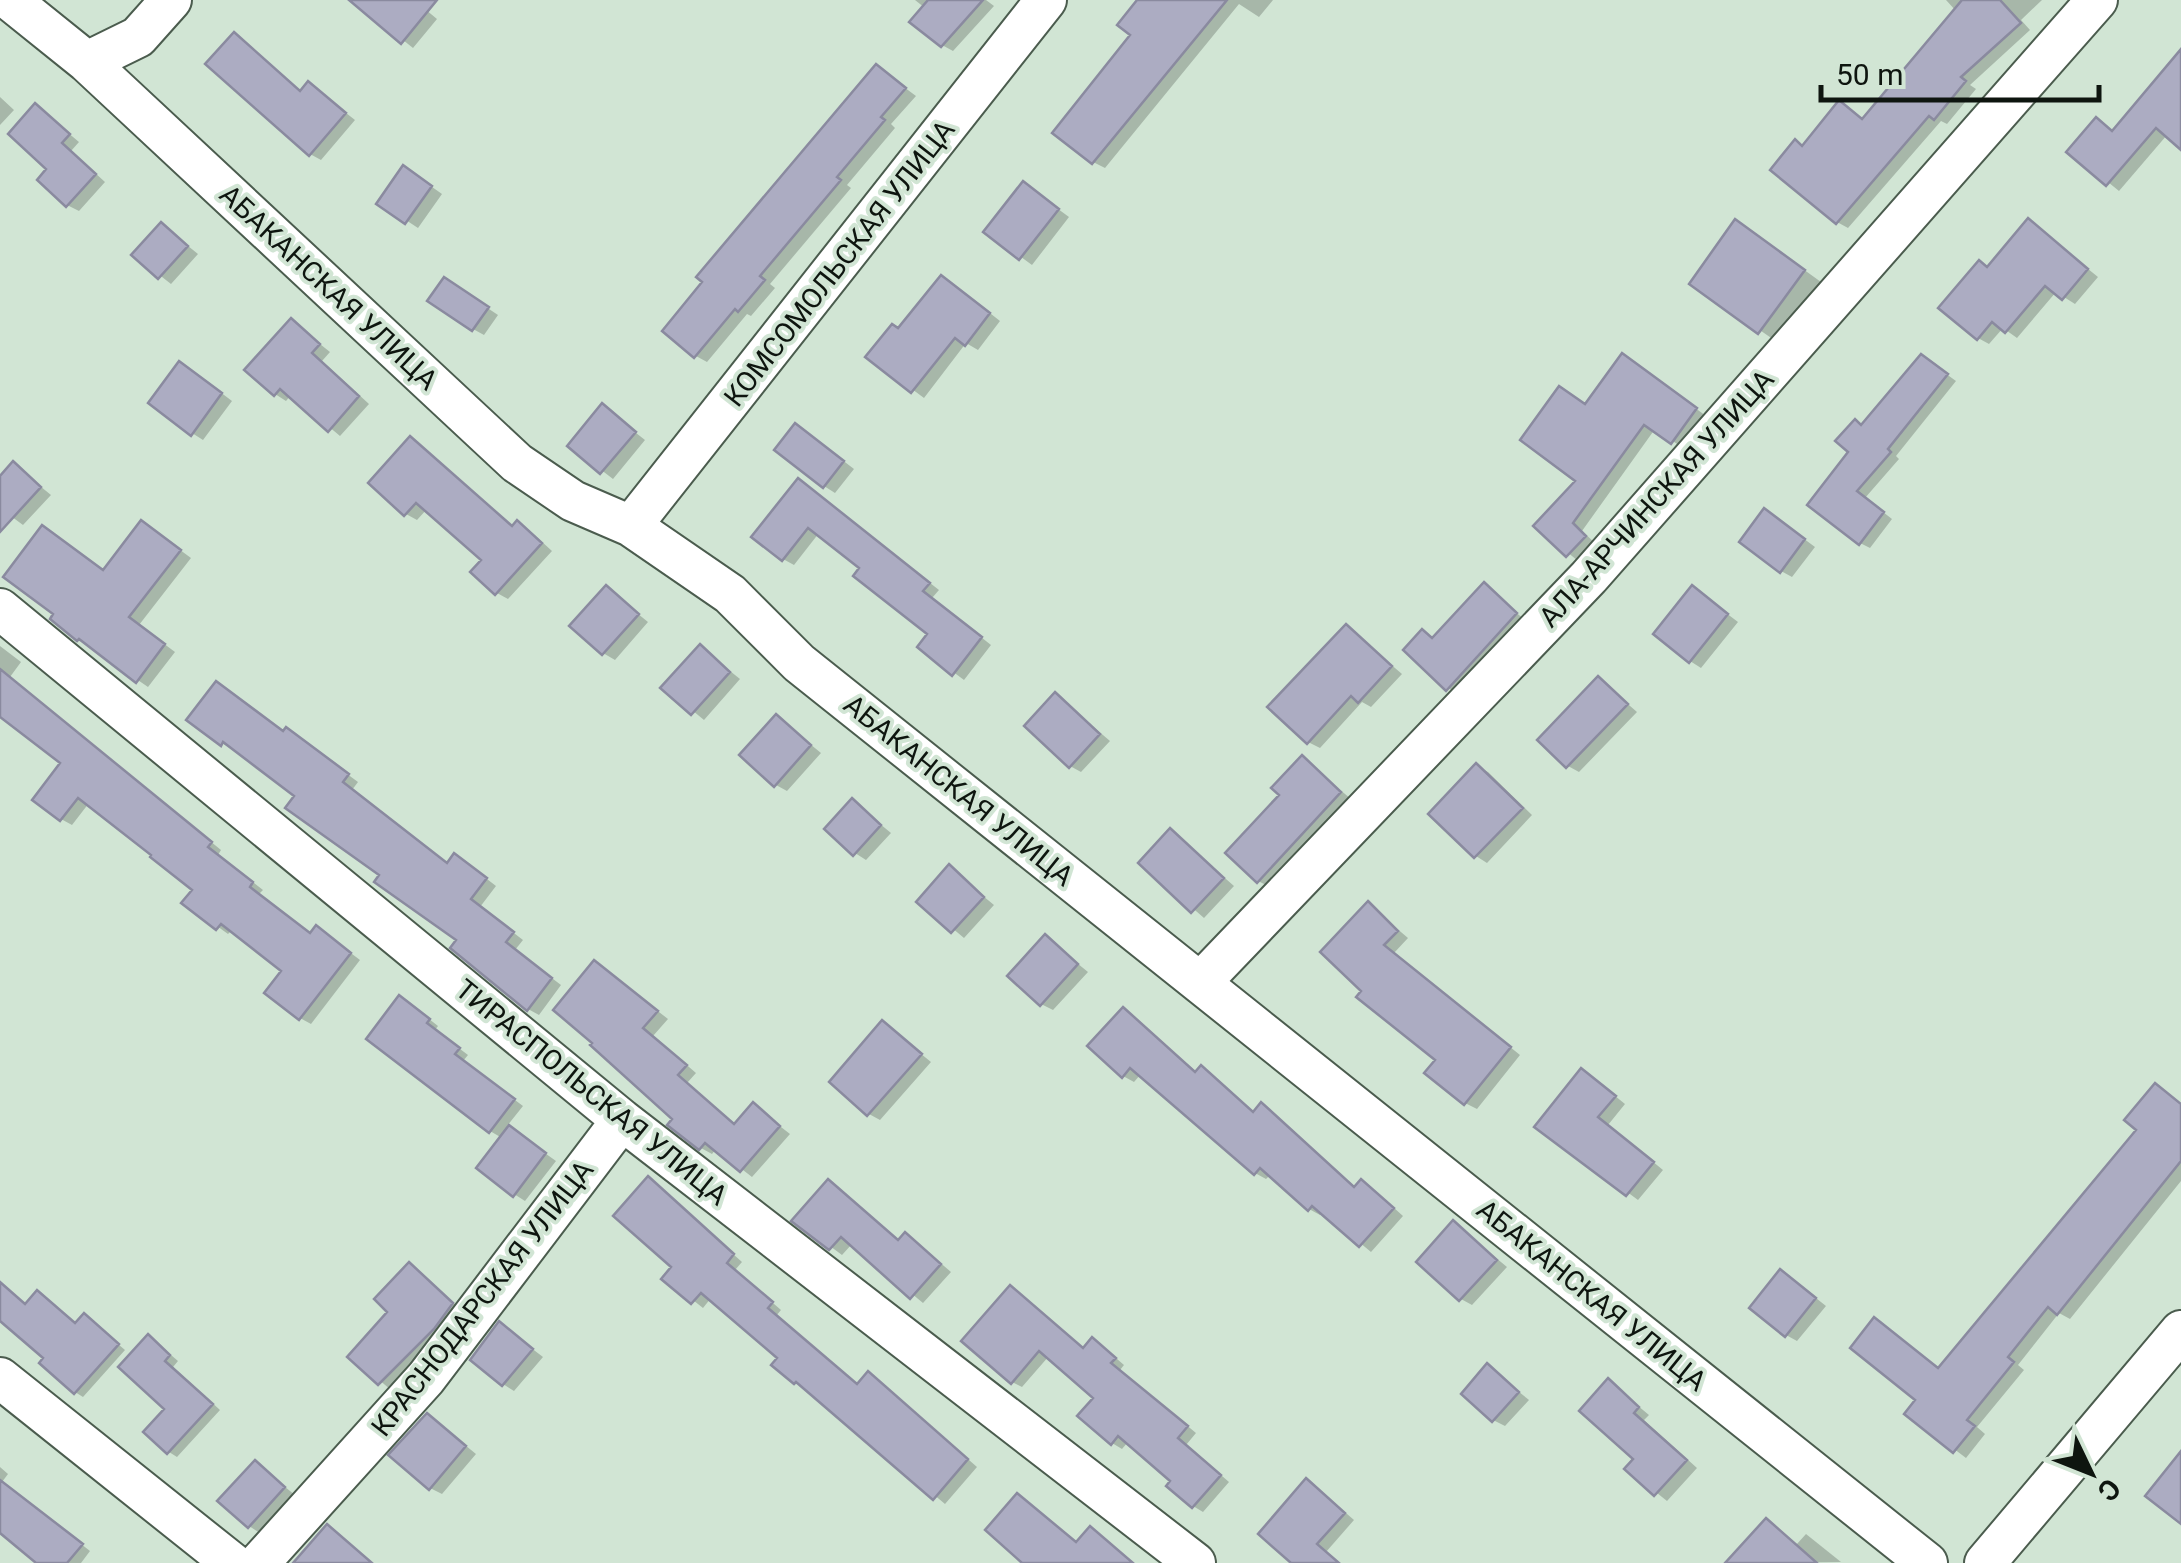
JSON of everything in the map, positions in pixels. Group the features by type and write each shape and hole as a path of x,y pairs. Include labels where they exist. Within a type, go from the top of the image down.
{"street":[{"name":"АБАКАНСКАЯ УЛИЦА","path":"10,0 88,62 517,463 573,501 631,526 730,594 799,663 1928,1563"},
{"path":"88,62 138,37 171,0"},
{"name":"КОМСОМОЛЬСКАЯ УЛИЦА","path":"631,526 1046,0"},
{"name":"АЛА-АРЧИНСКАЯ УЛИЦА","path":"1200,982 1589,577 2097,0"},
{"name":"ТИРАСПОЛЬСКАЯ УЛИЦА","path":"0,608 622,1120 1181,1559"},
{"name":"КРАСНОДАРСКАЯ УЛИЦА","path":"259,1563 426,1378 622,1120"},
{"path":"1991,1555 2181,1331"},
{"path":"0,1378 232,1563"}],"building":[{"path":"349,0 437,0 401,44"},
{"path":"928,0 983,0 941,47 909,22"},
{"path":"1137,0 1227,0 1092,164 1052,133 1130,35 1117,25"},
{"path":"1962,0 2000,0 2021,23 1961,77 1966,81 1934,120 1929,116 1836,224 1770,170 1795,139 1802,146 1839,100 1862,119"},
{"path":"234,32 300,91 308,81 346,113 309,156 205,64"},
{"path":"2181,49 2181,150 2156,128 2106,186 2066,152 2096,117 2112,131"},
{"path":"876,64 906,88 881,117 885,120 837,177 841,180 760,276 765,280 694,358 662,331 702,282 696,277"},
{"path":"35,103 70,134 62,143 96,174 66,207 37,180 46,169 8,134"},
{"path":"403,165 432,186 405,224 376,204"},
{"path":"1023,181 1059,209 1019,260 983,232"},
{"path":"2028,218 2088,269 2062,300 2045,286 2005,333 1992,322 1977,340 1938,308 1979,260 1987,267"},
{"path":"1735,219 1805,270 1758,334 1689,284"},
{"path":"161,222 188,246 158,279 131,255"},
{"path":"941,275 990,313 965,346 955,338 911,393 865,357 892,324 898,328"},
{"path":"444,277 489,307 472,331 427,301"},
{"path":"291,318 320,344 312,353 359,396 328,432 280,389 274,396 244,370"},
{"path":"1622,353 1697,408 1671,444 1644,425 1573,523 1586,536 1566,557 1533,526 1575,481 1520,440 1559,386 1585,404"},
{"path":"1921,354 1948,374 1857,491 1884,512 1859,545 1807,505 1848,452 1835,441 1855,419 1861,425"},
{"path":"179,361 222,393 191,436 148,403"},
{"path":"602,403 636,432 600,474 567,446"},
{"path":"795,423 844,461 823,488 774,450"},
{"path":"410,436 512,526 517,520 542,543 495,595 470,572 481,560 416,503 404,516 368,483"},
{"path":"13,461 41,487 0,532 0,476"},
{"path":"798,478 930,583 923,591 982,637 952,676 917,647 927,634 853,576 859,568 808,528 782,561 751,537"},
{"path":"1764,508 1805,539 1780,573 1739,542"},
{"path":"141,520 181,550 129,617 165,644 136,683 77,641 50,619 53,614 3,577 42,525 103,570"},
{"path":"1484,582 1517,613 1446,691 1403,650 1422,629 1432,638"},
{"path":"606,585 639,614 602,655 569,626"},
{"path":"1692,585 1728,614 1689,663 1653,634"},
{"path":"1346,624 1392,666 1358,703 1351,696 1307,744 1267,707"},
{"path":"700,644 730,672 691,715 660,688"},
{"path":"0,669 212,842 208,847 253,882 250,887 310,933 316,925 351,953 299,1020 264,993 281,971 221,924 216,930 181,903 192,890 151,855 78,798 60,821 32,800 60,763 0,717"},
{"path":"1598,676 1628,704 1566,768 1537,740"},
{"path":"216,681 349,774 343,782 447,863 454,853 487,878 471,899 514,932 506,942 552,978 527,1011 450,948 456,940 374,882 379,875 285,808 294,796 223,742 221,746 186,720"},
{"path":"1055,692 1100,734 1069,768 1024,726"},
{"path":"776,714 811,745 774,787 739,755"},
{"path":"1302,755 1341,792 1257,883 1225,853 1279,795 1271,788"},
{"path":"1476,763 1523,808 1474,858 1428,814"},
{"path":"852,798 881,825 853,856 824,829"},
{"path":"1170,828 1224,878 1191,913 1138,863"},
{"path":"949,864 984,897 951,933 916,902"},
{"path":"1368,901 1398,931 1384,945 1511,1047 1464,1105 1424,1073 1435,1060 1356,997 1361,991 1320,952"},
{"path":"1045,934 1078,964 1040,1006 1007,976"},
{"path":"594,960 658,1011 643,1028 687,1065 678,1075 734,1124 753,1102 780,1126 740,1172 705,1143 699,1150 667,1125 672,1119 553,1010"},
{"path":"399,995 460,1048 455,1054 515,1099 489,1133 366,1039"},
{"path":"1123,1007 1195,1072 1201,1065 1253,1112 1261,1102 1354,1187 1361,1179 1394,1208 1359,1247 1312,1206 1308,1211 1260,1168 1254,1175 1130,1068 1122,1078 1087,1046"},
{"path":"882,1020 922,1054 867,1116 829,1082"},
{"path":"1581,1068 1616,1096 1598,1117 1654,1162 1626,1196 1534,1127"},
{"path":"2155,1083 2181,1104 2181,1161 2057,1315 2048,1307 2008,1357 2014,1362 1967,1420 1975,1426 1953,1453 1904,1414 1915,1400 1850,1348 1874,1317 1938,1368 2136,1130 2124,1120"},
{"path":"509,1125 546,1153 513,1197 476,1168"},
{"path":"648,1176 734,1254 727,1263 773,1302 768,1308 857,1384 868,1371 968,1459 933,1500 771,1365 777,1358 701,1293 691,1304 661,1279 671,1267 613,1216"},
{"path":"828,1179 898,1240 905,1232 941,1264 910,1299 841,1237 829,1250 791,1221"},
{"path":"1453,1220 1497,1260 1459,1301 1416,1262"},
{"path":"409,1262 453,1303 434,1329 378,1385 347,1357 387,1312 374,1299"},
{"path":"1780,1269 1816,1298 1785,1337 1749,1308"},
{"path":"0,1282 25,1304 37,1290 75,1323 84,1313 119,1344 74,1394 39,1363 43,1358 0,1321"},
{"path":"1010,1285 1083,1348 1092,1337 1116,1358 1111,1363 1188,1426 1178,1438 1221,1475 1192,1508 1166,1486 1170,1481 1118,1436 1111,1445 1077,1416 1093,1398 1039,1351 1011,1384 961,1341"},
{"path":"499,1321 533,1349 502,1386 470,1360"},
{"path":"148,1334 170,1355 165,1361 213,1404 167,1454 143,1432 164,1409 118,1367"},
{"path":"1487,1363 1519,1392 1492,1422 1461,1394"},
{"path":"1608,1378 1639,1407 1634,1413 1687,1460 1654,1496 1624,1469 1633,1459 1579,1411"},
{"path":"427,1413 466,1446 429,1490 388,1455"},
{"path":"2181,1451 2181,1524 2145,1496"},
{"path":"255,1460 285,1487 248,1528 217,1501"},
{"path":"1306,1478 1345,1513 1317,1544 1339,1563 1291,1563 1258,1534"},
{"path":"0,1480 83,1544 67,1563 36,1563 0,1533"},
{"path":"1017,1493 1076,1542 1090,1526 1133,1563 1022,1563 985,1530"},
{"path":"1766,1518 1817,1563 1725,1563"},
{"path":"327,1524 372,1563 293,1563"}]}
